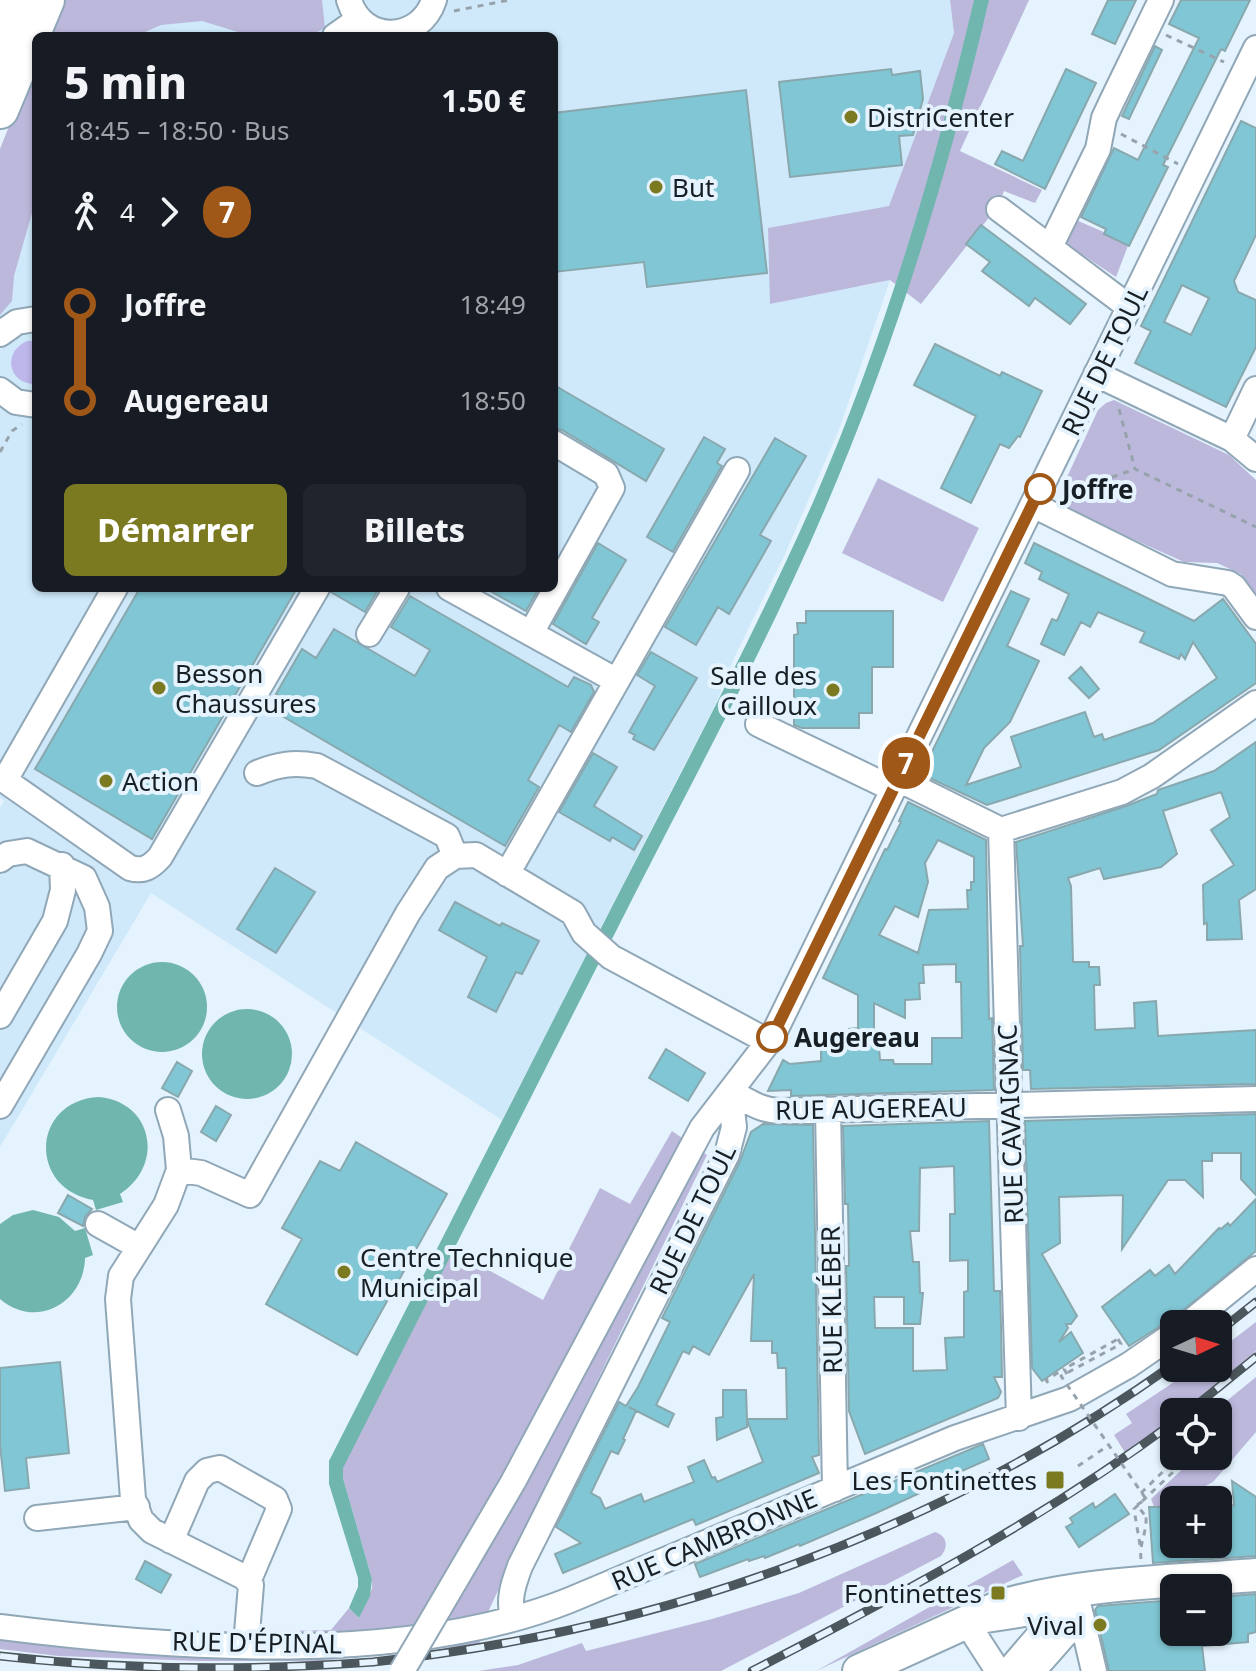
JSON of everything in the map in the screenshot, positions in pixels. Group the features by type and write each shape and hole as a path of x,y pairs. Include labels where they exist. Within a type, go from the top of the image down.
{"highway":[{"path":"0,52 18,0"},
{"path":"33,32 46,0"},
{"path":"0,110 32,33"}],"main road":[{"path":"859,1671 1002,1606 1069,1615 1256,1575"}],"street":[{"path":"1050,247 1098,149 1111,103 1161,0"},
{"path":"402,32 442,6"},
{"path":"338,32 354,9 374,30 386,32"},
{"name":"RUE DE TOUL","path":"513,1619 511,1594 520,1566 727,1154 734,1127 730,1092 769,1042 896,784 1042,510 1104,378 1129,307 1195,173 1247,79 1256,48"},
{"path":"999,209 1129,307"},
{"path":"0,334 17,322 32,320"},
{"path":"1104,378 1232,439 1256,459"},
{"path":"1232,439 1256,389"},
{"path":"3,401 22,404 32,414"},
{"path":"558,445 606,474 612,488 558,585"},
{"path":"507,874 737,470"},
{"path":"1042,510 1172,574 1217,580 1234,587 1256,617"},
{"path":"113,592 2,778 137,870 149,867 160,857 315,592"},
{"path":"369,634 395,592"},
{"path":"456,592 617,681"},
{"path":"531,633 554,592"},
{"path":"758,724 1001,830 1122,792 1152,776 1256,703"},
{"path":"257,773 277,765 298,763 317,766 447,836 455,856"},
{"name":"RUE CAVAIGNAC","path":"1001,830 1019,1418"},
{"path":"0,860 8,854 27,851 84,878 97,907 100,931 0,1106"},
{"path":"179,1170 201,1173 250,1195 408,913 437,868 455,856 476,855 573,913 584,933 599,947 769,1042"},
{"path":"0,1016 55,921 63,890 62,865"},
{"path":"402,1671 513,1482 702,1128 730,1092"},
{"name":"RUE AUGEREAU","path":"730,1092 756,1108 768,1111 1256,1099"},
{"path":"168,1110 176,1136 179,1170 166,1205 121,1276 118,1299 133,1499 141,1520 152,1531 244,1577 251,1585 246,1645"},
{"name":"RUE KLÉBER","path":"828,1110 835,1489"},
{"path":"98,1224 139,1247"},
{"path":"1205,1310 1256,1269"},
{"name":"RUE CAMBRONNE","path":"513,1619 552,1607 955,1438 1080,1394 1160,1344"},
{"path":"171,1541 197,1481 207,1471 220,1468 275,1499 279,1509 248,1582"},
{"path":"37,1518 137,1507"},
{"path":"1008,1671 1069,1615"},
{"path":"1033,1671 1069,1615"},
{"path":"1069,1615 1094,1671"},
{"name":"RUE D'ÉPINAL","path":"0,1627 115,1639 246,1645 343,1644 409,1639 513,1619"},
{"path":"967,1623 998,1671"}],"path":[{"path":"442,6 509,0"},
{"path":"1148,27 1247,79"},
{"path":"1104,125 1195,173"},
{"path":"1104,378 1135,469"},
{"path":"0,452 12,431 32,414"},
{"path":"1042,510 1101,481 1135,469 1256,527"},
{"path":"1050,1386 1046,1380 1118,1339 1121,1344 1061,1376 1146,1499 1137,1505 1146,1517 1147,1529"},
{"path":"1064,1369 1080,1394"},
{"path":"1078,1466 1109,1445"},
{"path":"1141,1493 1165,1470"},
{"path":"1140,1545 1134,1509 1175,1470"}],"shaded area":[{"path":"59,0 322,0 325,28 317,32 238,32 202,21 161,25 145,32 47,32"},
{"path":"207,0 950,0 954,33 859,287 890,280 840,427 717,701 502,1120 151,893 0,1147 0,808 4,801 0,798 0,229 32,145 32,592 558,592 558,32 93,32"},
{"path":"950,0 1029,0 960,151 1042,190 1035,203 1004,191 998,206 921,304 890,280 770,304 768,228 889,206 954,33"},
{"path":"974,0 989,0 956,130 897,323 850,449 774,620 612,939 599,932 763,609 814,500 863,378 924,190"},
{"path":"32,68 32,213 14,276 12,301 0,315 0,149"},
{"path":"1076,220 1129,243 1116,277 1065,243"},
{"path":"32,341 32,384 19,379 14,373 11,359 19,346"},
{"path":"1114,400 1229,455 1256,480 1256,595 1241,574 1217,563 1184,562 1070,511 1063,504 1061,490 1098,410"},
{"path":"878,478 979,528 943,602 842,553"},
{"path":"592,944 605,951 343,1468 343,1478 372,1579 370,1596 359,1618 349,1608 358,1587 358,1578 329,1484 329,1461"},
{"path":"162,962 179,965 194,975 204,990 207,1007 204,1024 194,1039 179,1049 162,1052 145,1049 130,1039 120,1024 117,1007 120,990 130,975 145,965"},
{"path":"247,1009 264,1012 279,1022 289,1037 292,1054 289,1071 279,1086 264,1096 247,1099 230,1096 215,1086 205,1071 202,1054 205,1037 215,1022 230,1012"},
{"path":"99,1097 117,1101 131,1110 147,1136 147,1152 134,1182 120,1194 123,1202 96,1210 93,1200 72,1192 57,1179 48,1163 46,1145 50,1128 61,1113 77,1102"},
{"path":"672,1131 707,1155 543,1492 479,1632 480,1644 320,1661 58,1656 0,1649 0,1614 82,1625 207,1631 331,1630 349,1608 359,1618 372,1588 372,1579 342,1468 452,1250 543,1300 600,1188 630,1204"},
{"path":"33,1210 59,1217 75,1231 85,1228 93,1255 85,1258 83,1274 67,1299 42,1312 14,1308 0,1299 0,1224 13,1215"},
{"path":"1256,1322 1256,1351 1232,1371 1232,1340"},
{"path":"1256,1377 1256,1432 1232,1460 1232,1398"},
{"path":"1174,1382 1218,1382 1198,1398 1160,1398 1160,1428 1126,1454 1114,1435 1132,1423 1126,1414"},
{"path":"1181,1470 1223,1470 1205,1486 1165,1486"},
{"path":"1160,1490 1160,1510 1156,1512 1151,1499"},
{"path":"935,1532 946,1542 941,1556 721,1671 478,1671 518,1665 582,1643 586,1651 799,1593"},
{"path":"1013,1560 1023,1575 816,1671"}],"building":[{"path":"1108,0 1136,0 1115,44 1092,34"},
{"path":"1181,0 1250,0 1225,51 1221,49 1163,165 1168,167 1129,246 1104,234 1106,229 1081,217 1114,148 1138,160 1199,38 1169,24"},
{"path":"1155,46 1162,50 1129,119 1122,116"},
{"name":"DistriCenter","path":"891,69 892,75 920,71 923,99 913,135 899,136 902,165 790,177 779,82"},
{"path":"1066,69 1096,83 1045,189 995,164 1002,151 1023,161"},
{"name":"But","path":"746,90 767,273 647,287 644,262 558,272 558,113"},
{"path":"1241,121 1256,128 1256,235 1234,281 1238,292 1256,300 1256,347 1226,407 1135,363 1151,331 1141,326","holes":["1182,285 1209,298 1191,335 1164,322"]},
{"path":"981,225 1086,304 1070,324 1035,298 1029,306 982,271 990,262 966,244"},
{"path":"935,344 1000,376 1002,372 1042,391 1020,437 1009,448 1000,444 971,503 941,488 976,416 914,385"},
{"path":"558,387 664,449 646,481 558,429"},
{"path":"704,437 725,449 717,463 722,466 673,552 647,537"},
{"path":"775,438 806,456 760,535 771,541 736,602 729,614 718,607 696,645 665,627"},
{"path":"598,543 626,560 592,618 599,622 586,644 553,624"},
{"path":"1034,543 1194,621 1223,599 1256,644 1256,683 1159,750 987,805 921,774 1011,591 1029,599 1007,646 1039,661 1010,722 984,748 966,785 1021,767 1011,737 1085,712 1094,737 1102,734 1104,740 1153,723 1217,678 1193,642 1185,659 1181,654 1179,659 1140,642 1145,632 1098,612 1090,627 1081,622 1064,655 1041,644 1052,619 1057,621 1069,594 1039,579 1042,572 1025,563"},
{"path":"138,592 295,592 152,839 35,769"},
{"path":"331,592 377,592 365,612"},
{"path":"492,592 537,592 526,611"},
{"path":"410,596 568,687 574,677 591,685 594,692 571,732 559,725 528,780 539,787 505,846 282,716 290,703 276,694 302,649 316,658 334,629 415,676 430,650 391,627"},
{"name":"Salle des Cailloux","path":"806,611 893,611 893,667 872,667 872,713 859,713 859,728 802,728 794,725 794,635 798,634 797,623 806,623"},
{"path":"651,652 697,678 654,750 633,739 635,735 629,732 655,686 637,675"},
{"path":"1081,667 1099,689 1089,698 1069,678"},
{"path":"1256,742 1256,889 1239,900 1242,939 1207,940 1207,923 1204,924 1203,885 1234,865 1211,830 1230,817 1221,792 1163,811 1177,854 1161,867 1104,879 1100,868 1068,878 1071,886 1073,962 1089,962 1089,967 1099,967 1100,985 1094,985 1095,1030 1135,1028 1134,1003 1156,1001 1158,1036 1256,1030 1256,1084 1031,1089 1030,1070 1023,1070 1020,946 1023,946 1016,842 1126,806 1157,794 1158,790 1214,771"},
{"path":"593,753 617,767 594,806 642,836 634,850 612,837 610,841 559,812"},
{"path":"908,802 986,840 989,1019 992,1018 994,1090 791,1096 791,1090 768,1091 783,1060 790,1064 821,1061 821,1045 849,1044 849,1029 858,1028 858,995 823,978","holes":["938,840 974,857 974,882 971,882 971,890 967,890 968,909 929,910 918,953 879,935 895,906 918,917 928,882 925,863","956,964 956,982 961,982 962,1038 932,1038 932,1064 894,1064 893,1060 880,1060 879,1047 874,1047 874,1003 905,1018 905,1000 920,999 919,983 924,983 923,965"]},
{"path":"275,868 315,892 276,953 237,929"},
{"path":"455,902 500,926 502,923 539,941 522,974 516,972 496,1012 468,997 487,957 439,930"},
{"path":"666,1049 705,1073 688,1101 649,1078"},
{"path":"177,1062 192,1071 178,1097 162,1088"},
{"path":"216,1106 231,1115 216,1141 201,1132"},
{"path":"1256,1114 1256,1195 1241,1179 1241,1153 1212,1153 1212,1161 1202,1161 1203,1197 1185,1180 1168,1180 1122,1249 1123,1195 1059,1197 1060,1243 1042,1254 1077,1316 1071,1324 1066,1324 1068,1328 1059,1342 1071,1332 1083,1353 1042,1381 1032,1368 1025,1121"},
{"path":"989,1121 994,1291 1000,1291 1002,1377 994,1377 1001,1392 998,1398 865,1454 849,1411 848,1204 845,1204 843,1126","holes":["954,1166 955,1214 950,1214 950,1261 968,1260 964,1337 945,1338 947,1370 913,1371 913,1328 875,1328 874,1297 904,1297 904,1324 920,1324 923,1293 920,1293 919,1262 913,1262 910,1231 919,1231 920,1168"]},
{"path":"763,1124 813,1125 819,1455 812,1457 819,1473 696,1525 693,1519 563,1573 555,1554 581,1543 556,1527 619,1402 626,1406 638,1387 670,1322 662,1318 740,1161 751,1132","holes":["754,1274 751,1341 772,1341 772,1353 777,1353 778,1368 786,1368 787,1419 747,1419 746,1390 723,1390 723,1417 716,1418 717,1440 747,1427 747,1420 763,1462 717,1482 704,1460 688,1467 694,1482 644,1502 641,1494 605,1509 600,1498 591,1493 611,1451 618,1454 625,1440 636,1411 629,1407 668,1427 674,1414 656,1405 683,1351 689,1354 693,1346 709,1355"]},
{"name":"Centre Technique Municipal","path":"356,1142 447,1194 357,1355 266,1304 302,1239 282,1228 320,1161 340,1171"},
{"path":"68,1195 92,1209 85,1217 83,1226 58,1213"},
{"path":"1256,1199 1256,1251 1183,1310 1160,1310 1160,1326 1129,1346 1102,1307 1150,1270 1155,1276 1169,1265 1175,1274 1219,1228 1228,1223 1230,1226"},
{"path":"60,1362 69,1453 26,1458 29,1488 5,1491 0,1445 0,1368"},
{"path":"983,1444 989,1459 919,1490 920,1493 800,1546 765,1558 748,1559 700,1577 695,1564"},
{"path":"1232,1481 1256,1497 1256,1556 1232,1558"},
{"name":"Les Fontinettes","path":"1115,1494 1129,1514 1079,1547 1066,1527 1073,1523 1070,1518 1093,1503 1095,1508"},
{"path":"1149,1507 1160,1507 1160,1558 1227,1558 1153,1563"},
{"path":"145,1561 171,1575 161,1593 136,1579"},
{"path":"1256,1594 1256,1632 1248,1634 1248,1642 1232,1643 1232,1596"},
{"path":"1160,1601 1160,1646 1202,1646 1205,1671 1109,1671 1095,1610 1098,1606"}],"railway":[{"path":"1232,1321 1256,1302"},
{"path":"1205,1398 1256,1357"},
{"path":"0,1656 139,1666 233,1668 326,1665 373,1662 480,1647 585,1626 690,1599 792,1565 892,1524 990,1477 1084,1424 1160,1373"},
{"path":"752,1671 968,1555 1072,1492 1160,1432"}],"bus line":[{"name":"7","path":"772,1037 1040,489"}],"place":[{"name":"DistriCenter","path":"851,117"},
{"name":"But","path":"656,187"},
{"name":"Joffre","path":"1040,489"},
{"name":"Besson Chaussures","path":"159,688"},
{"name":"Salle des Cailloux","path":"833,690"},
{"name":"Action","path":"106,781"},
{"name":"Augereau","path":"772,1037"},
{"name":"Centre Technique Municipal","path":"344,1272"},
{"name":"Les Fontinettes","path":"1055,1480"},
{"name":"Fontinettes","path":"998,1593"},
{"name":"Vival","path":"1100,1625"}]}
